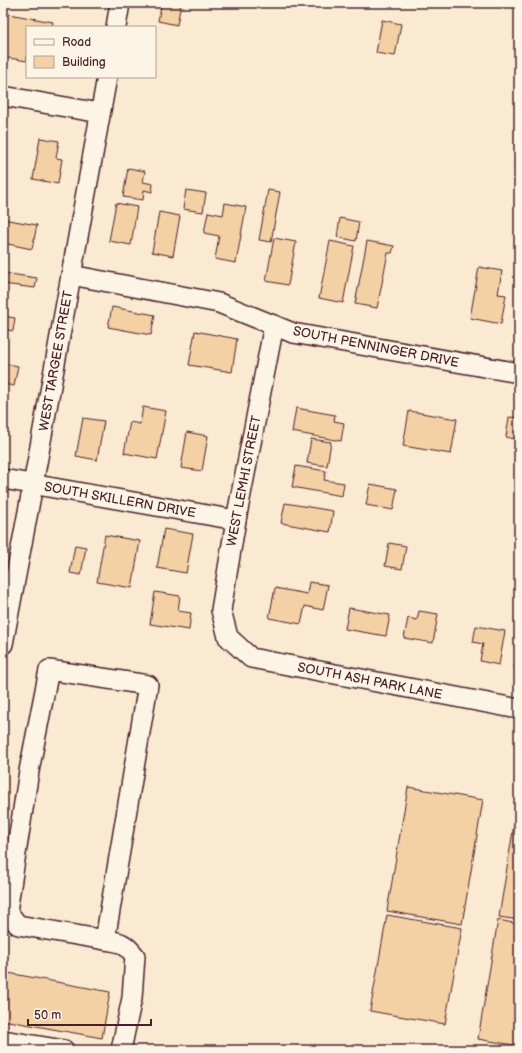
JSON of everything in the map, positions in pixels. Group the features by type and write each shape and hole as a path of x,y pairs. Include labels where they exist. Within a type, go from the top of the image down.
{"street":[{"path":"116,26 120,3"},
{"name":"WEST TARGEE STREET","path":"3,644 107,78"},
{"path":"3,96 100,113"},
{"name":"SOUTH PENNINGER DRIVE","path":"71,276 219,302 293,333 519,373"},
{"name":"WEST LEMHI STREET","path":"228,638 221,610 236,520 274,325"},
{"name":"SOUTH SKILLERN DRIVE","path":"3,479 236,520"},
{"name":"SOUTH ASH PARK LANE","path":"228,638 250,658 519,709"},
{"path":"106,940 148,685 49,670 30,771 7,911 18,925 106,940 116,941 127,945 135,956 132,998 121,1050"},
{"path":"3,1040 64,1050"}],"building":[{"path":"153,3 181,3 177,25 158,21 161,6"},
{"path":"3,13 53,22 52,26 26,26 26,61 3,57"},
{"path":"382,20 401,24 395,56 376,53"},
{"path":"3,131 6,132 3,151"},
{"path":"40,138 59,141 56,158 62,159 58,184 33,179"},
{"path":"128,168 145,171 143,182 153,184 152,192 144,190 143,200 123,197"},
{"path":"186,190 206,193 203,212 183,209"},
{"path":"268,190 280,192 271,242 259,240"},
{"path":"116,203 137,207 131,245 109,241"},
{"path":"225,203 246,207 236,263 215,259 219,236 204,233 208,212 223,215"},
{"path":"159,212 180,216 173,256 152,252"},
{"path":"340,218 359,222 356,241 337,237"},
{"path":"3,219 37,225 32,249 3,243"},
{"path":"274,238 296,242 288,285 266,281"},
{"path":"330,241 354,246 343,303 319,298"},
{"path":"367,241 394,246 392,253 388,253 377,308 355,304"},
{"path":"479,267 502,271 498,294 506,295 501,324 470,318"},
{"path":"3,273 37,278 35,288 3,284"},
{"path":"112,307 155,315 151,335 108,327"},
{"path":"3,316 15,318 13,331 3,329"},
{"path":"195,331 237,339 232,372 189,365"},
{"path":"3,363 18,366 14,386 3,384"},
{"path":"143,407 166,411 157,459 124,453 130,422 140,424"},
{"path":"296,408 335,415 334,421 344,423 341,441 292,432"},
{"path":"409,411 457,419 451,454 403,446"},
{"path":"509,417 519,418 519,440 506,437"},
{"path":"83,418 104,421 97,460 76,456"},
{"path":"3,422 7,423 3,446"},
{"path":"187,432 208,436 202,471 181,468"},
{"path":"311,439 331,442 327,466 307,463"},
{"path":"296,466 326,471 324,480 344,483 342,496 292,487"},
{"path":"370,484 397,489 393,510 366,505"},
{"path":"285,503 333,511 330,532 281,523"},
{"path":"164,529 193,534 186,573 157,568"},
{"path":"105,535 140,541 132,588 97,582"},
{"path":"389,543 406,546 402,569 385,566"},
{"path":"75,545 86,547 81,575 70,573"},
{"path":"309,582 328,585 323,610 305,606 301,624 269,618 275,588 307,594"},
{"path":"155,592 180,596 178,611 191,613 189,630 150,624"},
{"path":"349,608 390,615 386,636 345,629"},
{"path":"419,611 438,614 433,643 404,638 408,618 417,620"},
{"path":"476,626 505,631 499,665 480,661 483,644 473,642"},
{"path":"519,643 519,669 514,668"},
{"path":"408,787 483,800 462,924 387,911"},
{"path":"517,806 519,806 519,920 499,917"},
{"path":"387,915 462,928 445,1024 370,1011"},
{"path":"498,920 519,924 519,1046 478,1039"},
{"path":"3,972 110,992 102,1038 3,1020"}]}
